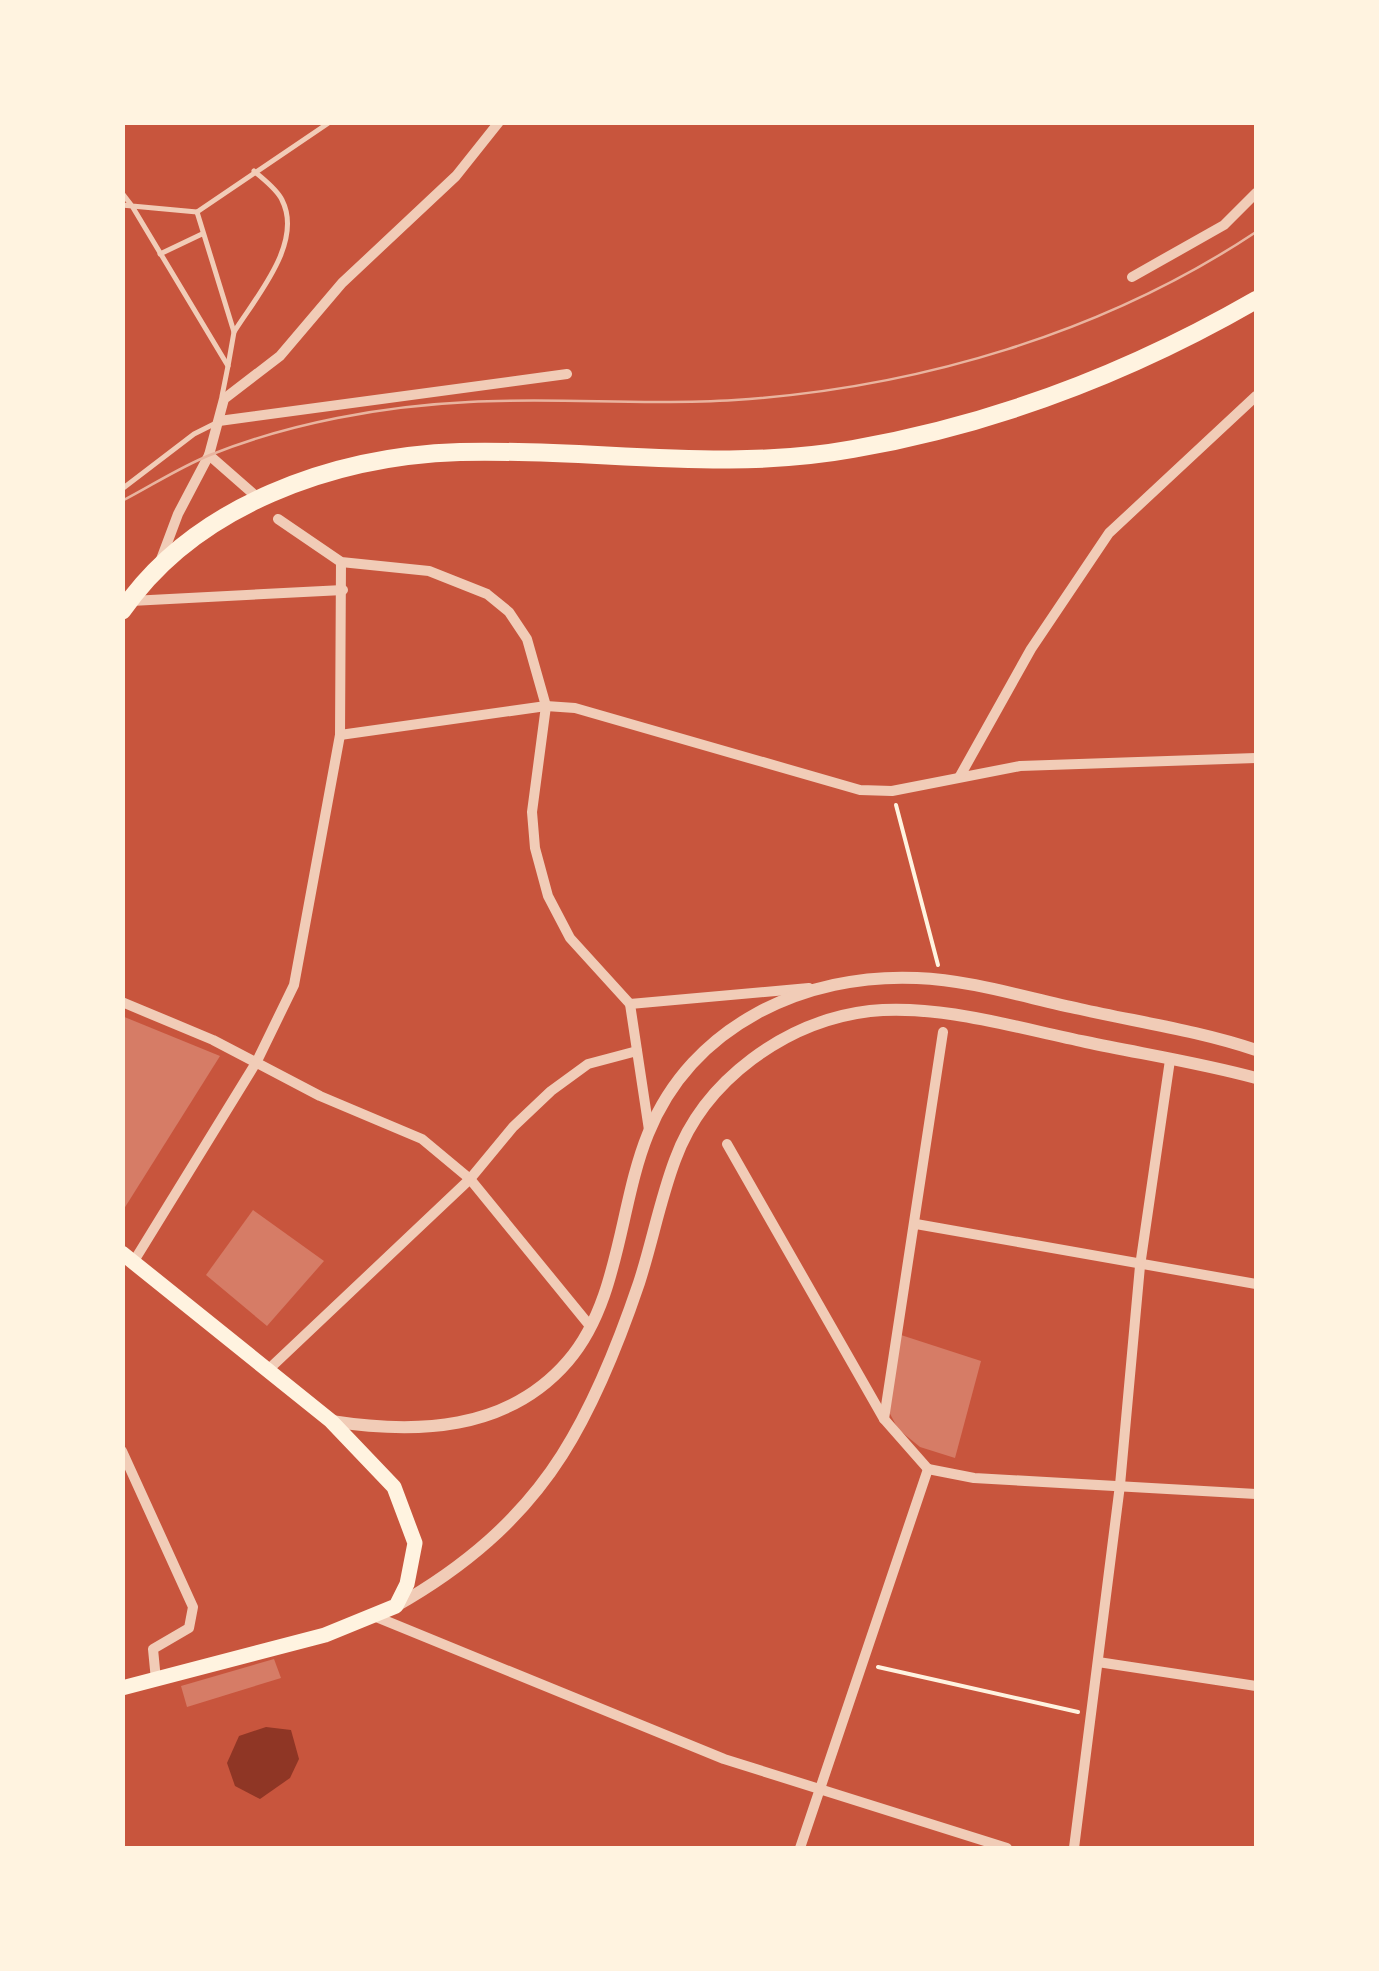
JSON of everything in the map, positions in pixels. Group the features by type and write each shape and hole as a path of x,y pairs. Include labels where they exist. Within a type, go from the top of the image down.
{"main road":[{"path":"126,606 159,564 194,534 258,498 351,470 454,452 732,462 851,450 969,424 1094,382 1256,300"},
{"path":"122,1688 325,1635 396,1606 413,1561 414,1543 394,1487 331,1421 128,1257"}],"street":[{"path":"159,564 178,514 209,455 220,422 221,404 228,393 280,356 342,283 456,176 499,122"},
{"path":"1132,278 1224,225 1256,193"},
{"path":"220,422 566,374"},
{"path":"960,776 1031,649 1110,533 1256,396"},
{"path":"209,455 258,498"},
{"path":"278,519 341,562 429,571 487,594 509,612 527,639 546,706 532,812 534,848 548,896 570,938 630,1004 649,1130"},
{"path":"128,1257 257,1061 294,985 304,950 320,829 340,735 341,562"},
{"path":"126,606 343,590"},
{"path":"340,735 546,706 603,714 827,784 892,790 1020,766 1256,758"},
{"path":"630,1004 810,988 876,978 942,980 1256,1050"},
{"path":"331,1421 412,1430 472,1422 541,1384 568,1361 590,1326 649,1130 672,1090 701,1054 731,1028 810,988"},
{"path":"122,1002 257,1061 320,1096 422,1139 470,1178 590,1326"},
{"path":"396,1606 472,1559 508,1524 561,1457 612,1357 676,1157 712,1096 740,1068 811,1027 870,1012 963,1017 1256,1078"},
{"path":"884,1419 942,1032"},
{"path":"269,1369 470,1178 513,1127 551,1091 588,1064 637,1051"},
{"path":"1074,1848 1120,1485 1140,1266 1170,1060"},
{"path":"727,1144 884,1419 928,1469 974,1478 1256,1494"},
{"path":"916,1224 1256,1284"},
{"path":"122,1451 193,1607 189,1628 153,1649 156,1680"},
{"path":"800,1848 928,1469"},
{"path":"374,1616 724,1760 1007,1848"},
{"path":"1098,1662 1256,1686"}],"lane":[{"path":"122,205 197,212 330,122"},
{"path":"221,404 234,332 283,248 288,223 282,200 254,170"},
{"path":"122,193 228,366"},
{"path":"197,212 234,332"},
{"path":"159,254 202,234"},
{"path":"122,488 194,434 220,422"}],"path":[{"path":"892,790 942,980"},
{"path":"864,1663 1090,1715"}],"shaded area":[{"path":"266,1727 291,1730 299,1759 290,1778 260,1799 235,1786 227,1763 239,1736"}],"building":[{"path":"122,1016 220,1056 122,1212"},
{"path":"253,1210 324,1261 267,1326 206,1275"},
{"path":"901,1335 981,1361 955,1458 920,1447 898,1429 887,1408"},
{"path":"274,1659 281,1678 187,1707 181,1686"}],"tram line":[{"path":"122,501 210,455 304,425 370,412 502,401 735,400 872,383 940,368 1073,326 1136,299 1256,232"}]}
